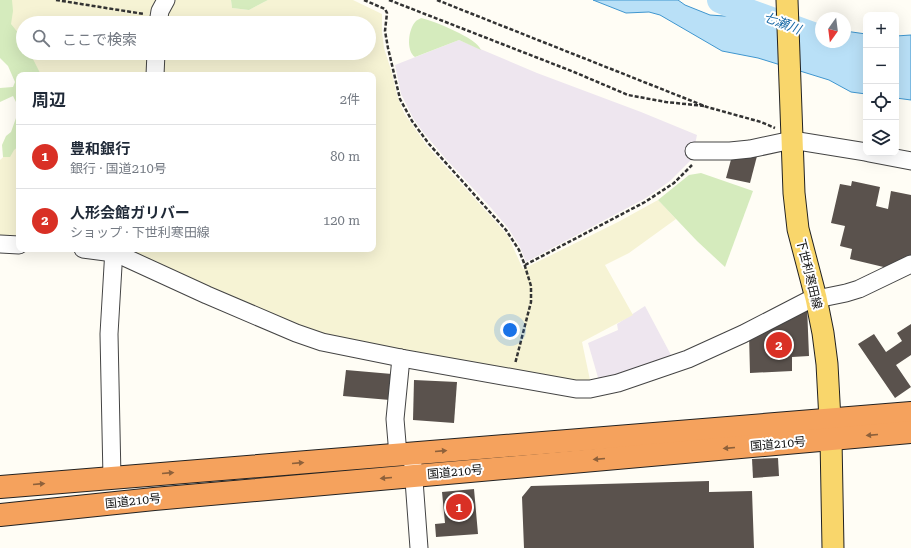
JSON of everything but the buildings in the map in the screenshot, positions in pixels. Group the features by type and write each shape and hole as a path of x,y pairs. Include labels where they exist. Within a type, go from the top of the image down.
{"highway":[{"name":"国道210号","path":"0,515 154,499 414,476 831,429 911,413"},
{"name":"国道210号","path":"0,487 405,454 831,429 911,432"}],"main road":[{"name":"下世利寒田線","path":"787,0 794,193 798,229 816,298 826,355 831,429 833,548"}],"street":[{"path":"155,72 156,60"},
{"path":"699,151 730,151 760,148 792,132 863,152"},
{"path":"884,156 911,161"},
{"path":"0,244 16,245"},
{"path":"112,478 110,450 109,334 113,252"},
{"path":"115,252 175,281 309,338 335,345 401,358 576,389 590,389 618,383 688,359 807,301 859,289 911,264"},
{"path":"401,358 395,419 405,454 414,476 419,548"}],"path":[{"path":"56,0 104,8 161,13"},
{"path":"364,0 385,9 387,13 386,32 388,48 400,99 409,117 429,144 506,230 519,250 525,265 531,286 531,302 511,378"},
{"path":"389,0 574,72 628,95 666,102 707,107"},
{"path":"437,0 707,107 762,122 777,129 792,132"},
{"path":"525,265 650,199 674,183 692,166 699,151"}],"shaded area":[{"path":"8,0 159,0 155,16 16,16 16,44 12,39"},
{"path":"172,0 231,0 232,8 249,10 268,0 353,0 382,14 384,48 397,95 404,113 427,146 508,236 523,269 618,222 658,200 676,219 629,253 605,265 633,315 582,342 590,380 554,380 315,334 128,252 376,252 376,72 159,72 160,60 376,60 376,16 166,16"},
{"path":"459,40 537,73 641,112 697,135 692,159 670,181 646,198 526,262 520,247 508,228 423,132 413,118 401,94 395,65"},
{"path":"27,60 150,60 149,72 33,72"},
{"path":"16,146 16,241 0,239 0,160"},
{"path":"645,306 671,355 676,358 599,381 588,343 618,330 617,324"}],"green space":[{"path":"0,0 12,0 13,11 11,24 16,30 16,60 34,60 40,72 16,72 16,102 13,96 0,102 0,88 13,87 15,82 8,66 0,58"},
{"path":"231,0 268,0 249,10 232,8"},
{"path":"421,18 445,26 464,35 478,45 481,50 459,40 415,57 410,50 409,40 413,25"},
{"path":"16,118 16,148 10,157 3,157 2,145 6,136 11,132"},
{"path":"701,173 753,191 725,267 697,241 658,200 689,175"}],"water":[{"path":"593,0 678,0 685,5 710,15 738,17 760,13 815,25 815,48 851,48 851,32 863,34 863,94 851,92 829,80 758,58 722,51 660,15 649,12 626,13"},
{"path":"911,35 911,100 899,98 899,36"}],"waterway":[{"name":"七瀬川","path":"720,0 815,36"}],"place":[{"name":"人形会館ガリバー","path":"779,345"},
{"name":"豊和銀行","path":"459,507"}]}
